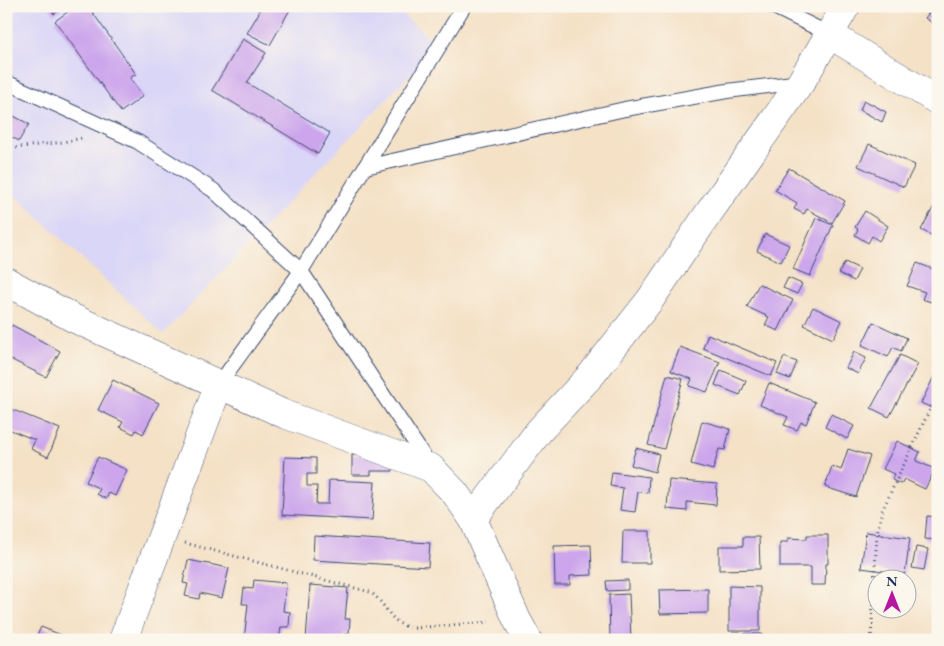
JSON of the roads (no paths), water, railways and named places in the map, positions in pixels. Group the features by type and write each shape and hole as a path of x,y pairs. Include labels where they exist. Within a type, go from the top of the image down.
{"street":[{"path":"473,519 539,431 592,374 650,300 801,82 846,6"},
{"path":"829,34 938,101"},
{"path":"6,281 73,318 284,414 432,468 455,493 473,519 523,630"},
{"path":"123,640 160,537 219,384"}],"lane":[{"path":"219,384 300,271 464,6"},
{"path":"772,6 829,34"},
{"path":"6,82 138,142 213,190 300,271 432,468"},
{"path":"365,167 625,109 727,91 801,82"}]}
